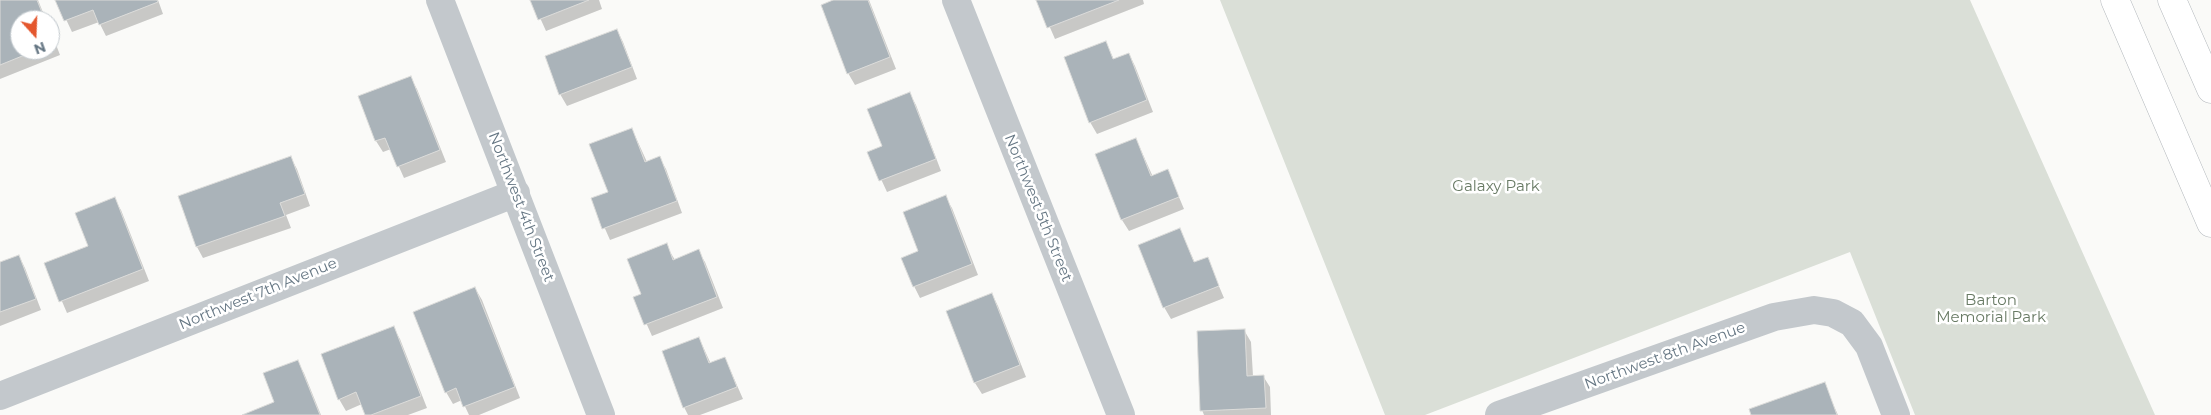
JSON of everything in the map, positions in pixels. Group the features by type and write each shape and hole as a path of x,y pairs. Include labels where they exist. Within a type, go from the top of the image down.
{"highway":[{"path":"2115,0 2211,223"},
{"path":"2172,0 2211,89"}],"street":[{"name":"Northwest 4th Street","path":"440,0 601,415"},
{"name":"Northwest 5th Street","path":"956,0 1121,415"},
{"name":"Northwest 7th Avenue","path":"0,396 516,193"},
{"name":"Northwest 8th Avenue","path":"1499,415 1774,317 1814,310 1833,313 1852,323 1869,346 1896,415"}],"green space":[{"name":"Galaxy Park","path":"1220,0 1970,0 2155,415 1915,415 1850,252 1425,415 1385,415"}],"building":[{"path":"0,0 37,0 41,10 10,10 10,60 12,60 0,65"},
{"path":"55,0 157,0 158,2 99,25 93,10 64,21"},
{"path":"530,0 589,0 538,20"},
{"path":"833,0 868,0 890,57 847,74 821,5"},
{"path":"1036,0 1119,0 1047,28"},
{"path":"617,29 632,67 559,95 545,56"},
{"path":"1106,41 1113,59 1129,53 1147,100 1089,123 1064,57"},
{"path":"411,76 440,150 397,167 385,138 375,141 358,96"},
{"path":"910,92 936,159 879,181 867,152 882,146 867,109"},
{"path":"632,128 645,162 660,156 677,201 602,229 591,198 608,192 589,144"},
{"path":"1136,138 1151,176 1168,169 1179,197 1121,220 1095,154"},
{"path":"291,156 305,194 280,203 285,216 196,247 178,196"},
{"path":"946,195 972,264 913,287 901,258 918,251 903,212"},
{"path":"115,197 143,269 59,302 44,263 88,246 75,213"},
{"path":"1180,228 1194,262 1208,257 1219,286 1163,308 1138,245"},
{"path":"667,243 673,260 699,249 717,297 644,325 633,297 641,294 627,259"},
{"path":"19,255 36,299 0,312 0,262"},
{"path":"475,287 515,387 463,407 456,388 445,393 413,312"},
{"path":"992,293 1020,365 974,383 946,311"},
{"path":"394,326 421,396 371,415 365,415 356,392 338,400 321,354"},
{"path":"1245,329 1247,376 1264,375 1266,408 1200,411 1197,331"},
{"path":"699,337 709,363 725,357 737,387 683,408 662,351"},
{"path":"298,360 320,415 242,415 274,402 263,373"},
{"path":"1825,382 1837,415 1751,415 1749,409"}],"park label":[{"name":"Barton Memorial Park","path":"1991,310"}]}
